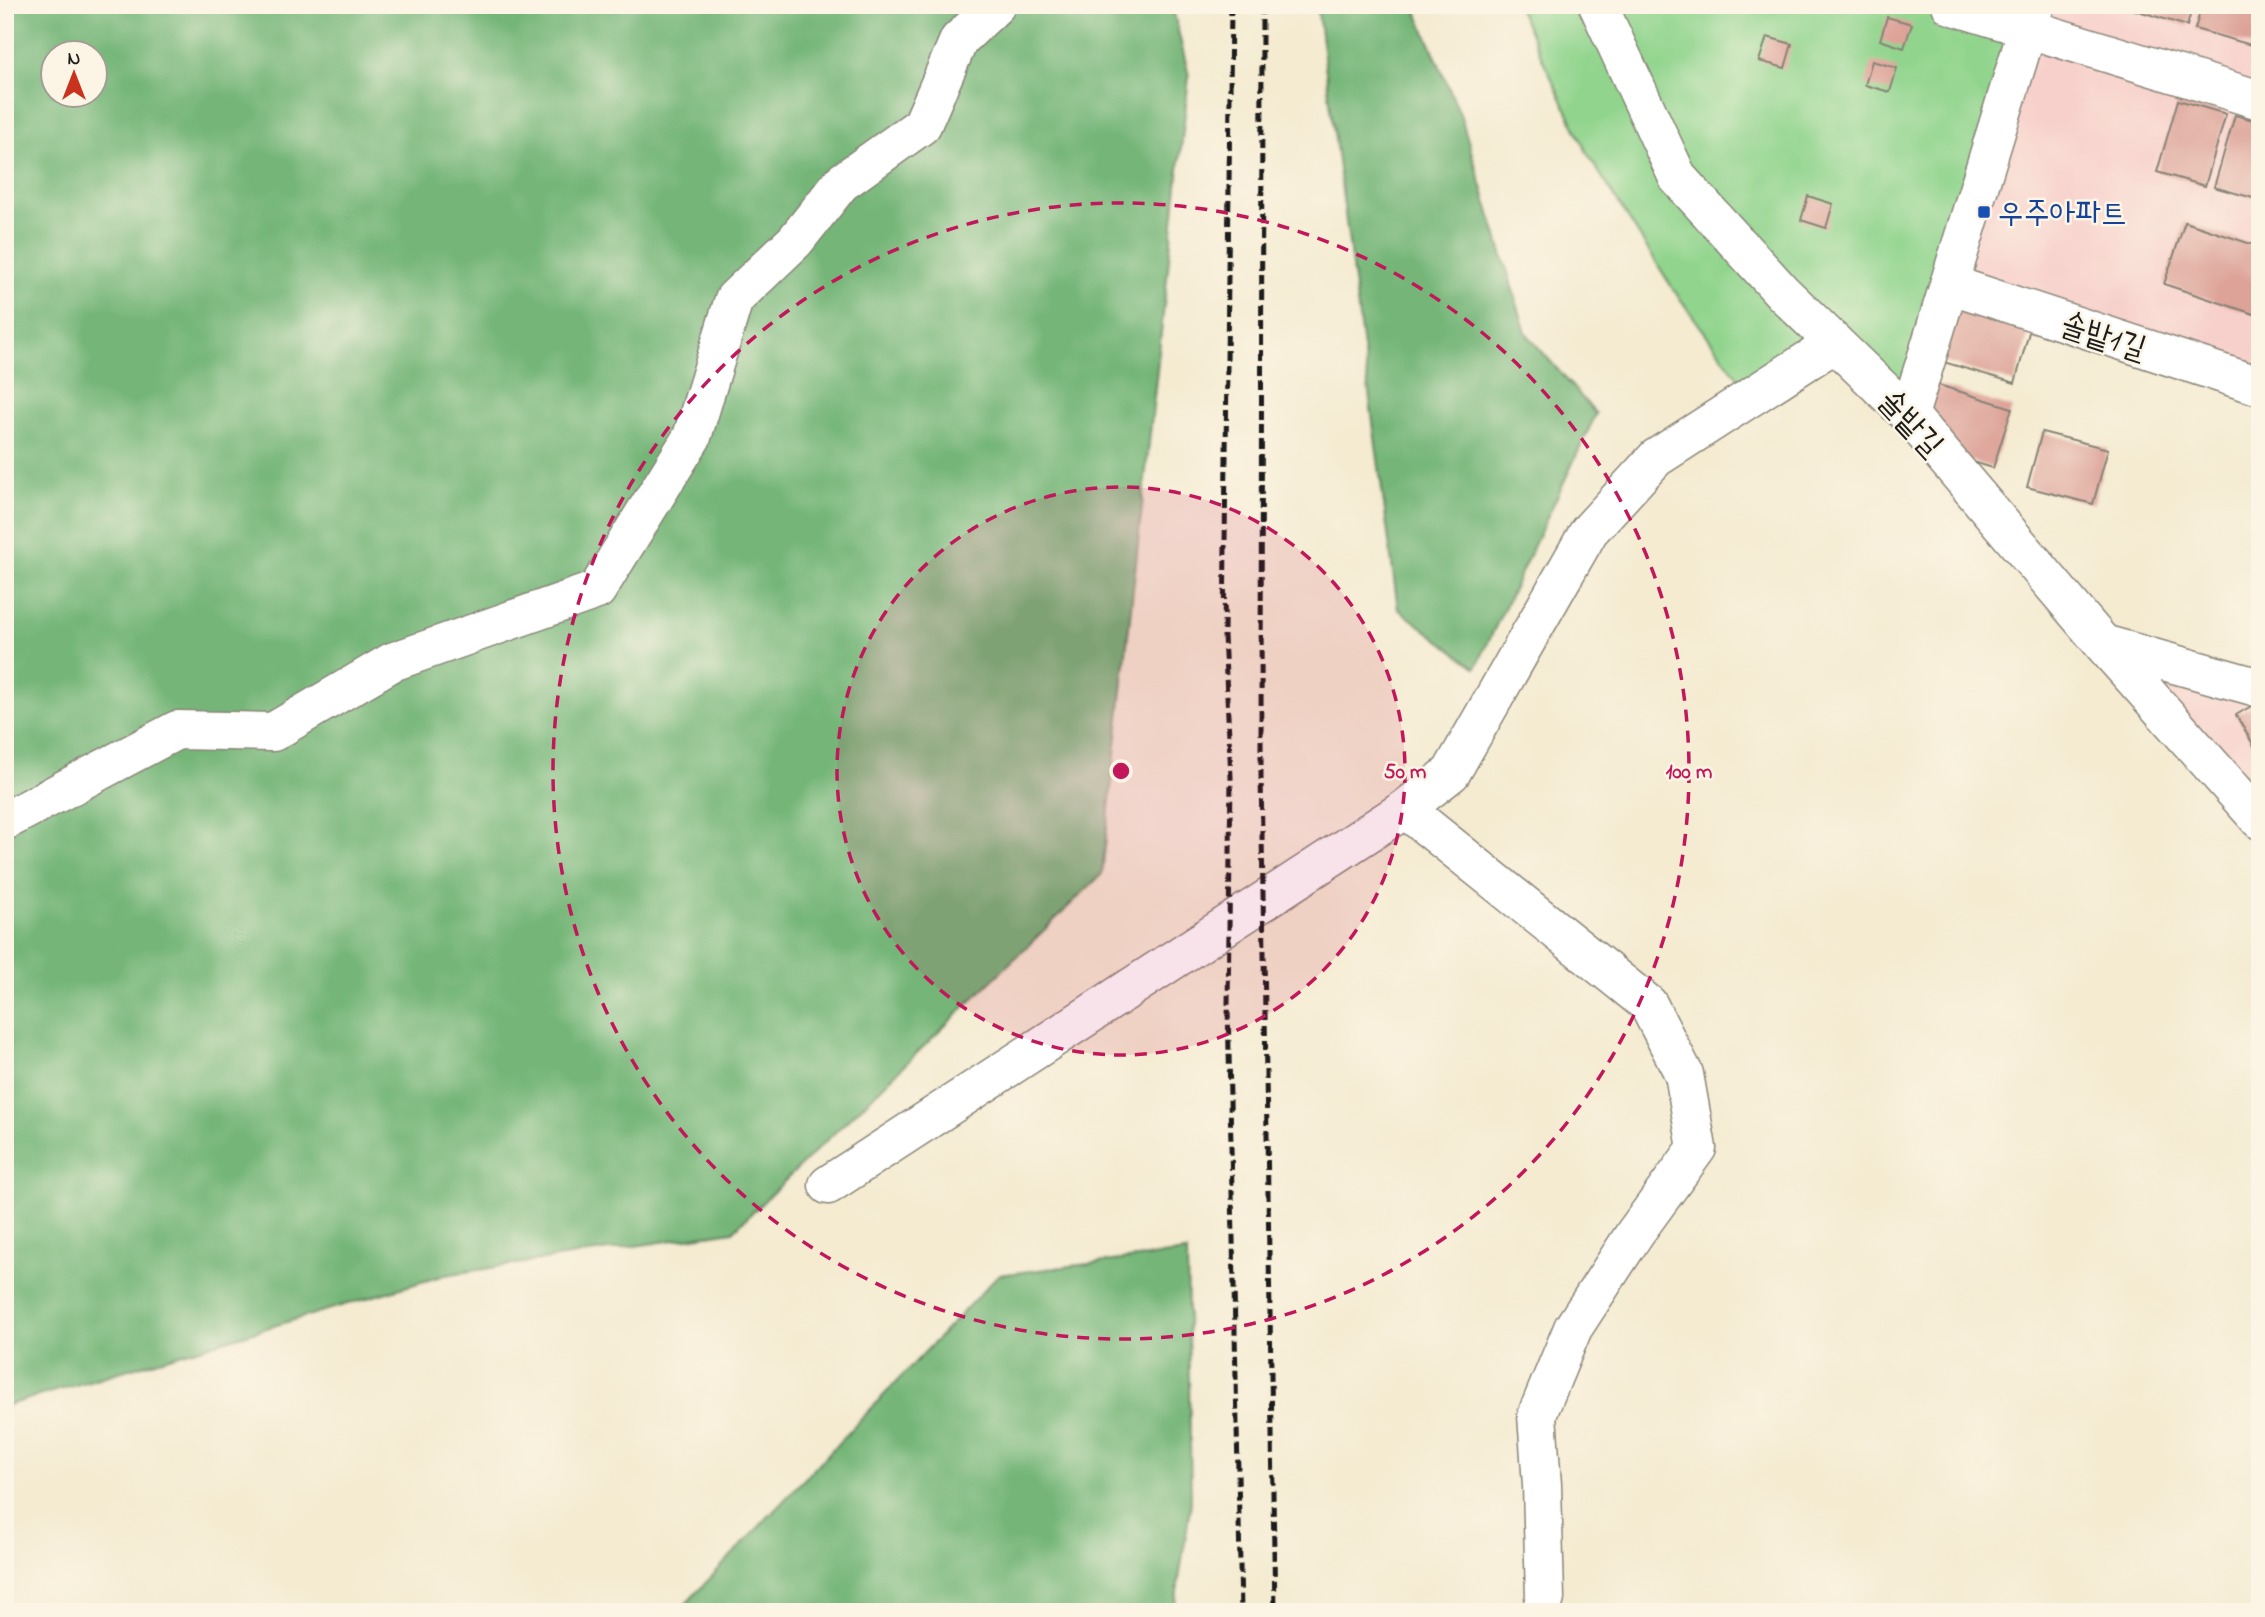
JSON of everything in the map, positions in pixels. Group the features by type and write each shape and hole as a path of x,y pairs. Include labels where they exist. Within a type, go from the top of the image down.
{"street":[{"path":"5,821 177,730 273,732 392,662 597,590 692,437 734,299 795,242 841,183 922,125 959,40 996,5"},
{"name":"솔밭길","path":"1598,5 1678,178 1783,293 1909,415 2103,644 2260,820"},
{"path":"1951,5 2031,18 2260,100"},
{"path":"1909,415 2031,18"},
{"name":"솔밭1길","path":"1949,284 2260,386"},
{"path":"828,1185 1405,809 1451,773 1589,531 1656,458 1835,343"},
{"path":"2103,644 2260,688"},
{"path":"1405,809 1648,1004 1684,1074 1697,1148 1635,1233 1573,1328 1537,1415 1545,1598 1541,1612"}],"shaded area":[{"path":"2035,5 2260,5 2260,386 1949,284"},
{"path":"2103,644 2260,688 2260,820"}],"green space":[{"path":"5,5 1172,5 1189,76 1102,874 733,1231 445,1275 5,1406"},
{"path":"1317,5 1414,5 1460,114 1526,333 1596,414 1476,668 1398,609"},
{"path":"1517,5 1952,5 2028,30 1909,415 1835,343 1752,397 1673,289 1587,153"},
{"path":"1187,1252 1191,1502 1174,1612 678,1612 998,1275"}],"building":[{"path":"2119,5 2193,5 2187,26"},
{"path":"2202,5 2260,5 2258,47 2195,29"},
{"path":"1887,17 1912,24 1904,48 1880,40"},
{"path":"1767,37 1792,44 1785,68 1759,61"},
{"path":"1872,61 1897,68 1890,92 1865,85"},
{"path":"2178,100 2226,114 2205,186 2157,172"},
{"path":"2235,115 2260,122 2260,200 2214,187"},
{"path":"1808,196 1833,204 1826,228 1801,220"},
{"path":"2185,222 2260,247 2260,316 2164,284"},
{"path":"1960,306 2031,325 2015,383 1933,359"},
{"path":"1929,382 2012,408 1993,468 1963,459 1919,412"},
{"path":"2042,432 2108,449 2093,504 2027,487"},
{"path":"2260,701 2260,756 2236,715"}],"railway":[{"path":"1231,5 1224,635 1231,777 1228,1005 1241,1612"},
{"path":"1262,5 1261,774 1275,1612"}],"place":[{"name":"우주아파트","path":"1984,212"}]}
